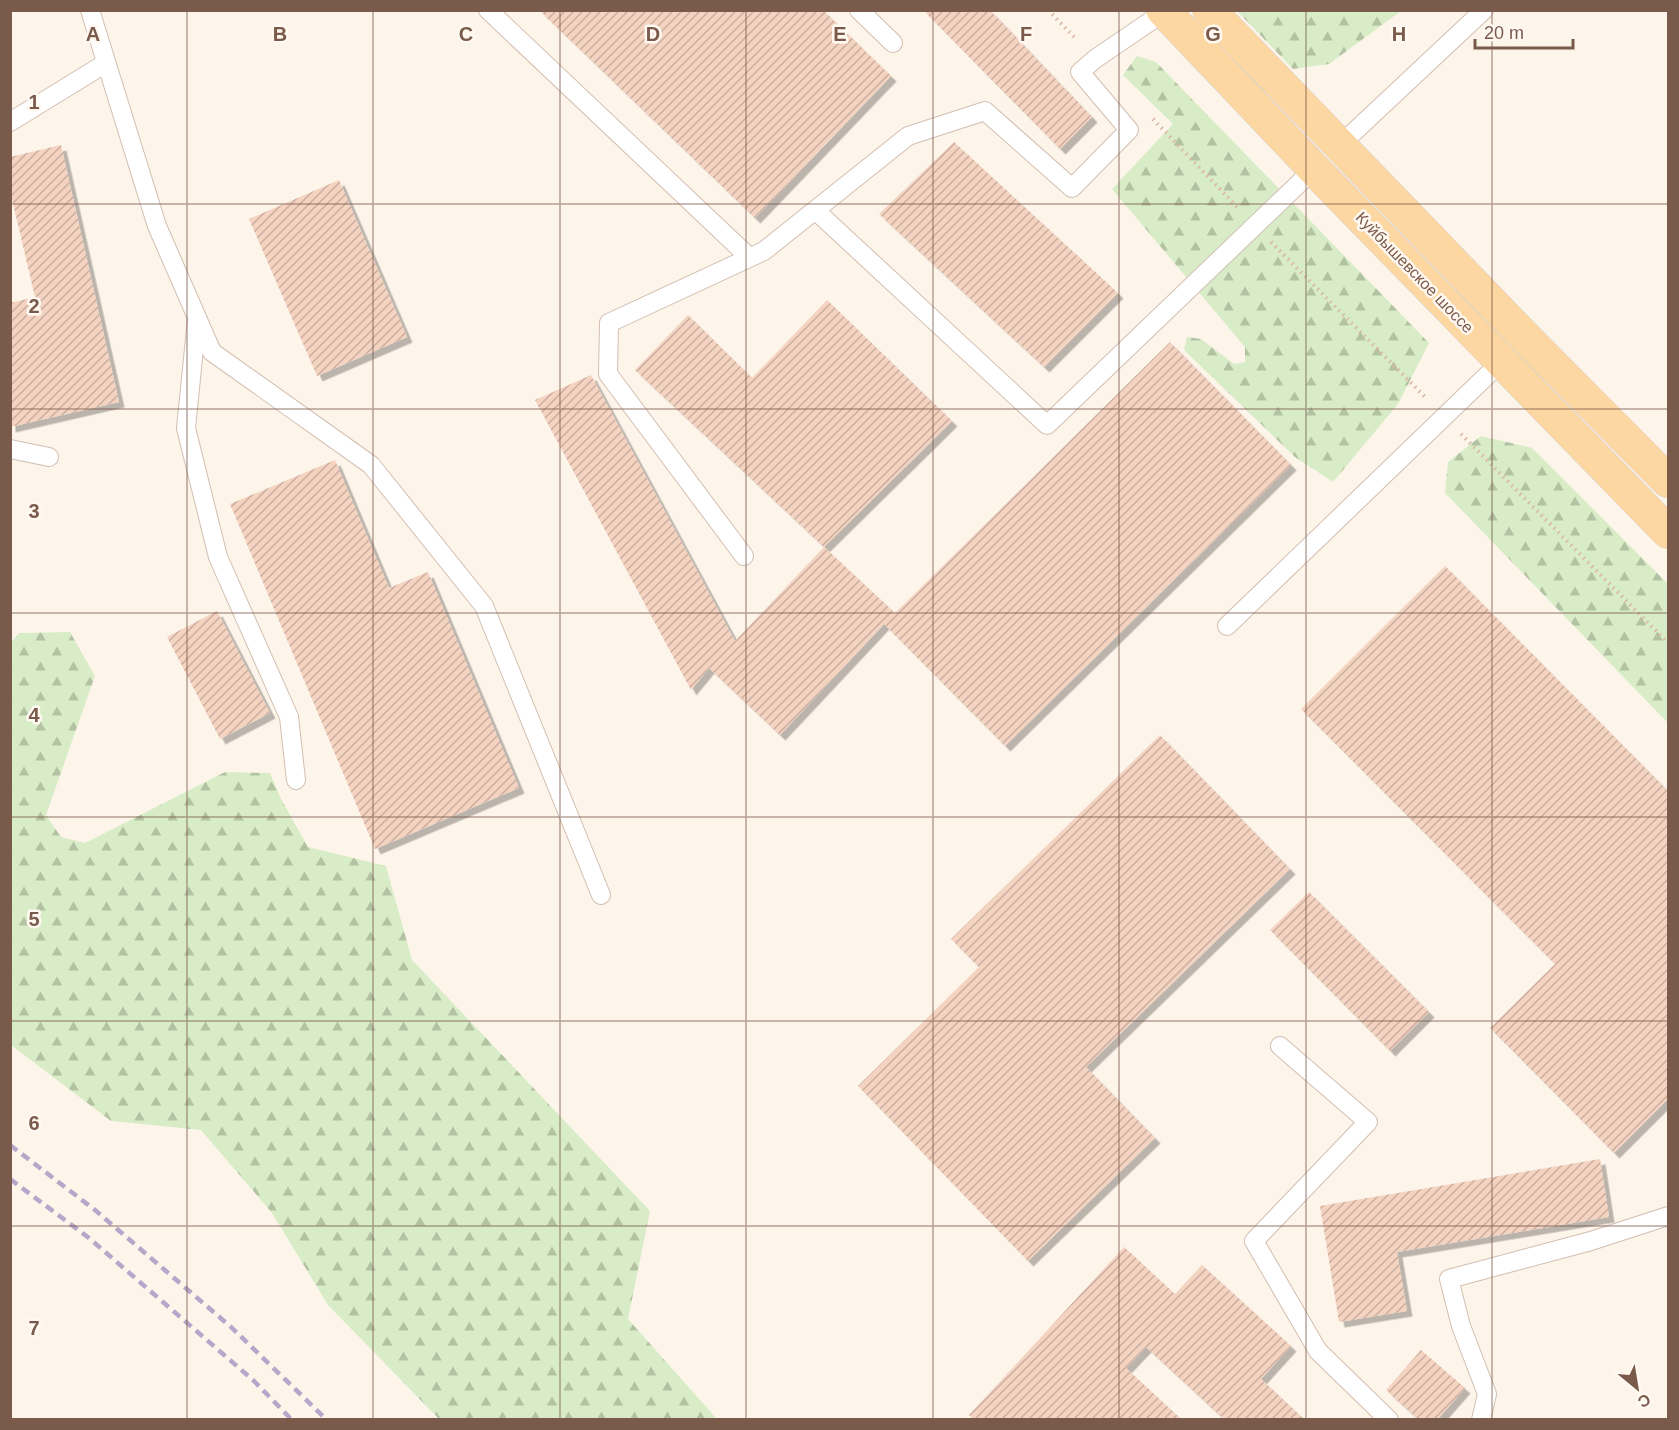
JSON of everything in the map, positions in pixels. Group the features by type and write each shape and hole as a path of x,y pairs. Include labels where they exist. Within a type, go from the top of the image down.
{"main road":[{"name":"Куйбышевское шоссе","path":"1209,10 1522,334 1668,481"},
{"name":"Куйбышевское шоссе","path":"1164,11 1314,170 1668,532"}],"lane":[{"path":"90,10 157,226 212,352 371,465 484,606 602,895"},
{"path":"488,10 749,257"},
{"path":"859,10 893,43"},
{"path":"1339,146 1484,10"},
{"path":"744,556 608,374 609,323 764,251 908,136 985,111 1072,188 1129,130 1080,72 1164,11"},
{"path":"10,122 106,63"},
{"path":"815,210 1047,425 1314,170"},
{"path":"197,318 186,428 218,557 289,717 296,780"},
{"path":"1227,626 1502,361"},
{"path":"10,448 49,457"},
{"path":"1280,1046 1368,1122 1254,1241 1318,1351 1389,1419"},
{"path":"1481,1419 1487,1394 1461,1326 1449,1279 1591,1241 1668,1215"}],"path":[{"path":"1048,10 1095,59"},
{"path":"1151,117 1255,226 1668,643"}],"green space":[{"path":"1237,11 1401,11 1329,64 1293,69"},
{"path":"1137,56 1156,62 1429,343 1398,404 1333,482 1295,457 1184,350 1187,337 1201,339 1234,364 1245,362 1245,347 1112,189 1173,124 1123,75"},
{"path":"1481,436 1532,448 1668,584 1668,723 1445,493 1448,462"},
{"path":"70,632 95,676 46,815 61,837 85,843 225,772 270,773 281,799 308,847 386,866 412,960 650,1211 628,1319 717,1419 439,1419 328,1305 272,1213 201,1130 111,1121 11,1045 11,643 19,633"}],"building":[{"path":"539,10 823,10 891,76 755,218"},
{"path":"923,10 990,10 1092,117 1060,149"},
{"path":"954,142 1118,293 1044,367 879,214"},
{"path":"61,145 119,402 10,427 10,303 35,297 10,191 10,157"},
{"path":"339,180 407,337 317,376 249,219"},
{"path":"827,300 952,421 824,547 635,370 688,315 752,378"},
{"path":"1170,342 1291,465 1005,746 884,624 780,735 709,668 691,690 535,400 591,375 735,641 824,547 895,613"},
{"path":"335,460 389,588 428,572 519,788 375,849 230,504"},
{"path":"1445,566 1668,791 1668,1099 1614,1153 1490,1028 1555,964 1301,709"},
{"path":"217,611 270,713 220,739 167,637"},
{"path":"1160,735 1290,869 1086,1067 1155,1138 1028,1261 858,1086 979,967 951,939"},
{"path":"1309,892 1429,1012 1390,1051 1270,930"},
{"path":"1600,1159 1609,1217 1397,1252 1407,1311 1339,1322 1320,1206"},
{"path":"1124,1247 1175,1294 1202,1265 1291,1346 1261,1379 1305,1420 1225,1420 1146,1347 1126,1368 1182,1420 974,1420 969,1415"},
{"path":"1421,1350 1465,1388 1437,1420 1419,1420 1386,1390"}],"railway":[{"path":"10,1145 95,1210 231,1327 327,1420"},
{"path":"10,1179 89,1238 253,1380 292,1420"}]}
